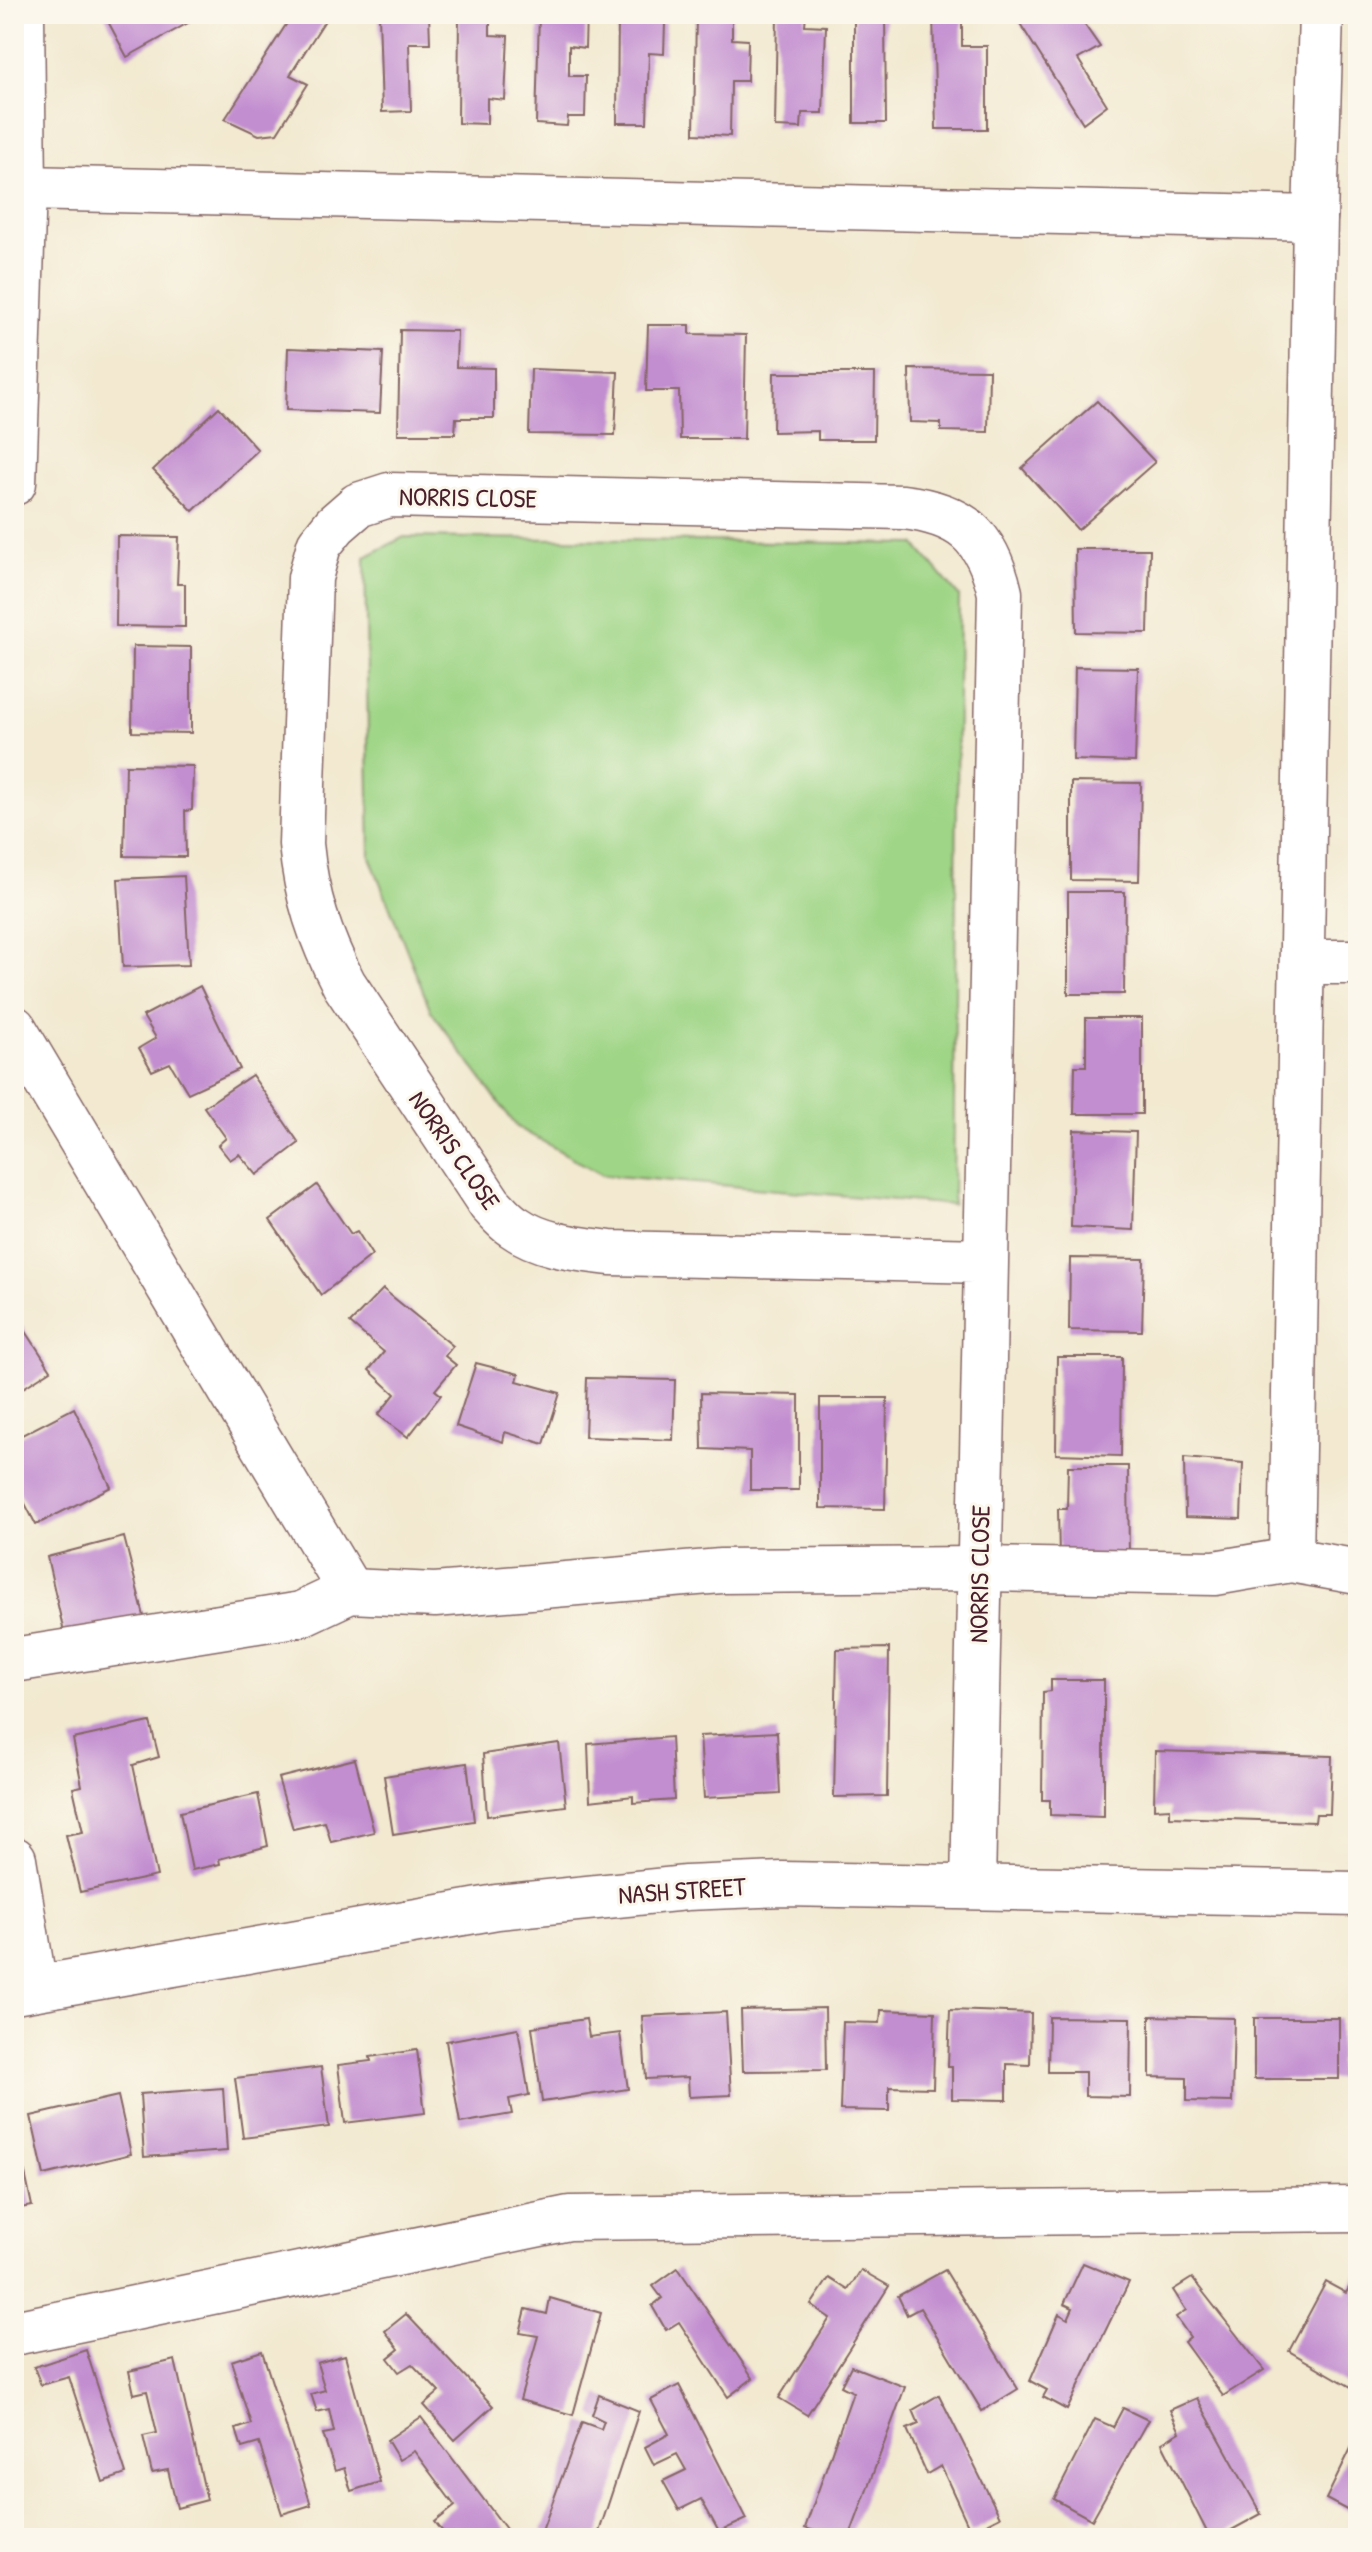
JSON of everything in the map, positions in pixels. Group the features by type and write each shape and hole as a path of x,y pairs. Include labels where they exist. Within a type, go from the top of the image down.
{"street":[{"path":"14,483 24,188 22,14"},
{"path":"1291,1560 1321,14"},
{"path":"24,188 1315,218"},
{"name":"NORRIS CLOSE","path":"973,1886 1000,593 987,551 974,535 953,520 928,510 903,507 389,495 358,505 335,525 319,545 310,578 301,844 304,878 325,947 344,984 490,1204 512,1226 541,1240 571,1249 610,1253 986,1261"},
{"path":"1302,962 1358,962"},
{"path":"14,1028 350,1591"},
{"path":"14,1660 301,1614 350,1591 435,1595 721,1571 979,1569 1215,1573 1291,1560 1358,1572"},
{"path":"14,1859 24,1990"},
{"name":"NASH STREET","path":"24,1990 497,1907 686,1888 782,1884 1358,1894"},
{"path":"14,2333 569,2218 1358,2209"}],"green space":[{"path":"404,537 915,544 959,596 953,1205 603,1175 517,1127 431,1011 370,857 365,557"}],"building":[{"path":"104,14 204,14 127,57"},
{"path":"293,14 329,14 290,75 308,84 277,133 259,135 225,119"},
{"path":"379,14 429,14 430,43 409,43 411,111 382,112"},
{"path":"459,14 490,14 490,35 508,36 505,100 487,98 487,124 458,123"},
{"path":"539,14 586,14 585,48 569,46 569,76 586,76 585,117 568,117 567,126 536,124"},
{"path":"618,14 650,14 650,22 665,23 664,54 649,53 647,123 617,123"},
{"path":"696,14 732,14 732,39 748,40 747,81 731,81 730,136 694,134"},
{"path":"777,14 806,14 805,25 826,26 823,113 802,113 801,128 775,127"},
{"path":"854,14 885,14 886,123 854,123"},
{"path":"933,14 962,14 962,46 987,46 987,129 936,129"},
{"path":"1014,14 1077,14 1100,47 1078,59 1107,105 1083,123"},
{"path":"648,325 690,325 690,334 746,335 744,439 680,439 679,391 646,391"},
{"path":"400,330 457,331 456,367 494,368 494,418 456,418 455,434 398,434"},
{"path":"288,348 383,352 380,413 286,410"},
{"path":"531,369 618,372 615,435 529,434"},
{"path":"909,369 989,370 988,432 941,431 941,423 910,422"},
{"path":"774,373 875,373 874,440 818,440 818,431 773,432"},
{"path":"1097,401 1155,462 1078,530 1022,468"},
{"path":"219,407 258,450 193,511 153,470"},
{"path":"117,536 179,537 177,584 185,584 185,627 116,626"},
{"path":"1075,549 1150,549 1148,633 1076,632"},
{"path":"133,646 191,647 191,733 132,732"},
{"path":"1075,667 1138,668 1135,762 1073,760"},
{"path":"126,765 193,766 192,810 185,811 186,857 124,856"},
{"path":"1071,782 1141,783 1139,881 1071,880"},
{"path":"184,876 189,965 123,967 118,879"},
{"path":"1068,892 1125,892 1124,994 1068,994"},
{"path":"200,986 240,1069 188,1093 170,1063 152,1071 139,1048 156,1038 143,1016"},
{"path":"1086,1018 1142,1018 1142,1114 1074,1114 1075,1066 1086,1066"},
{"path":"252,1075 299,1143 257,1175 239,1154 230,1160 218,1145 226,1138 204,1107"},
{"path":"1074,1130 1136,1132 1133,1230 1071,1227"},
{"path":"317,1185 351,1234 357,1231 372,1255 321,1295 270,1220"},
{"path":"1070,1258 1144,1259 1142,1331 1069,1330"},
{"path":"383,1289 453,1346 445,1356 456,1365 435,1390 441,1395 408,1437 378,1415 395,1394 369,1370 384,1352 350,1323"},
{"path":"14,1313 51,1370 14,1394"},
{"path":"1057,1357 1122,1357 1121,1456 1056,1454"},
{"path":"476,1363 519,1374 517,1381 560,1393 544,1444 505,1432 503,1442 456,1426"},
{"path":"587,1378 675,1380 673,1440 585,1437"},
{"path":"701,1393 799,1395 799,1490 750,1490 750,1451 702,1449"},
{"path":"820,1398 887,1398 885,1509 820,1508"},
{"path":"74,1408 111,1487 36,1525 14,1482 14,1439"},
{"path":"1184,1458 1243,1463 1241,1519 1185,1517"},
{"path":"1068,1466 1128,1466 1129,1559 1059,1557 1058,1509 1067,1509"},
{"path":"124,1537 146,1624 66,1641 47,1557"},
{"path":"889,1648 887,1796 834,1797 837,1649"},
{"path":"1051,1680 1104,1680 1104,1817 1050,1815 1050,1800 1042,1800 1043,1692 1051,1691"},
{"path":"150,1722 159,1757 133,1765 157,1876 80,1892 66,1835 83,1832 73,1788 82,1786 73,1739"},
{"path":"777,1732 780,1794 704,1798 700,1736"},
{"path":"671,1737 674,1800 633,1803 633,1796 590,1801 588,1744"},
{"path":"559,1743 566,1806 487,1816 483,1754"},
{"path":"1155,1751 1332,1756 1330,1814 1316,1814 1315,1822 1170,1817 1170,1808 1154,1809"},
{"path":"355,1759 374,1832 331,1842 325,1822 293,1829 278,1778"},
{"path":"467,1763 474,1821 393,1834 384,1776"},
{"path":"258,1794 268,1846 219,1859 220,1864 192,1870 180,1812"},
{"path":"825,2008 826,2070 743,2071 741,2010"},
{"path":"881,2010 935,2012 933,2088 889,2087 889,2111 840,2110 843,2022 880,2023"},
{"path":"950,2010 1031,2013 1030,2065 1007,2064 1007,2100 952,2099 952,2066 948,2066"},
{"path":"726,2012 731,2095 689,2097 688,2077 646,2079 642,2016"},
{"path":"1150,2016 1234,2018 1232,2102 1187,2101 1187,2078 1150,2077"},
{"path":"1049,2017 1131,2018 1130,2097 1085,2096 1085,2072 1048,2072"},
{"path":"1254,2018 1339,2018 1339,2079 1254,2079"},
{"path":"586,2019 589,2037 620,2033 628,2089 542,2102 532,2027"},
{"path":"518,2028 529,2095 509,2099 512,2114 460,2123 446,2041"},
{"path":"417,2050 425,2113 345,2123 338,2065"},
{"path":"321,2067 329,2127 243,2138 235,2078"},
{"path":"223,2088 227,2151 144,2157 140,2094"},
{"path":"118,2096 131,2154 44,2175 31,2116"},
{"path":"14,2122 32,2206 14,2209"},
{"path":"1083,2263 1129,2282 1067,2410 1043,2397 1047,2390 1030,2381 1059,2314 1068,2319 1073,2308 1064,2304"},
{"path":"678,2268 753,2378 728,2397 679,2322 666,2330 652,2306 662,2298 653,2286"},
{"path":"861,2270 889,2286 807,2415 779,2398 830,2318 811,2305 829,2278 848,2290"},
{"path":"945,2270 1018,2389 982,2411 920,2308 907,2315 898,2296"},
{"path":"1358,2272 1358,2375 1351,2387 1289,2351 1326,2282 1346,2293"},
{"path":"1192,2278 1264,2370 1223,2396 1184,2342 1190,2337 1176,2317 1186,2310 1173,2290"},
{"path":"550,2298 601,2313 573,2415 520,2400 538,2336 520,2333 526,2309 547,2314"},
{"path":"406,2314 493,2406 455,2440 424,2405 439,2392 412,2364 399,2372 388,2358 399,2349 385,2331"},
{"path":"86,2350 126,2474 103,2482 69,2377 41,2385 34,2367"},
{"path":"262,2351 311,2505 282,2514 259,2443 242,2448 236,2429 251,2424 231,2361"},
{"path":"345,2355 380,2482 351,2491 344,2468 335,2471 323,2434 334,2432 329,2409 317,2412 311,2394 325,2390 317,2363"},
{"path":"175,2360 207,2500 177,2508 168,2470 152,2473 143,2436 157,2433 147,2391 134,2394 129,2371"},
{"path":"851,2366 905,2387 849,2538 837,2538 805,2528 853,2392 841,2386"},
{"path":"679,2385 747,2519 719,2532 701,2499 679,2510 663,2481 686,2470 677,2454 654,2465 645,2447 669,2434 651,2400"},
{"path":"599,2395 639,2411 597,2538 560,2538 542,2531 582,2422 601,2429 604,2421 592,2415"},
{"path":"939,2395 1000,2517 971,2532 941,2466 927,2474 907,2429 919,2424 913,2410"},
{"path":"1197,2398 1261,2514 1217,2538 1210,2538 1162,2443 1180,2432 1170,2410"},
{"path":"1123,2408 1148,2420 1092,2520 1054,2499 1095,2419 1113,2427"},
{"path":"421,2417 506,2529 492,2538 448,2538 435,2522 455,2506 414,2451 399,2460 387,2440"},
{"path":"1358,2434 1358,2516 1326,2499"}]}
